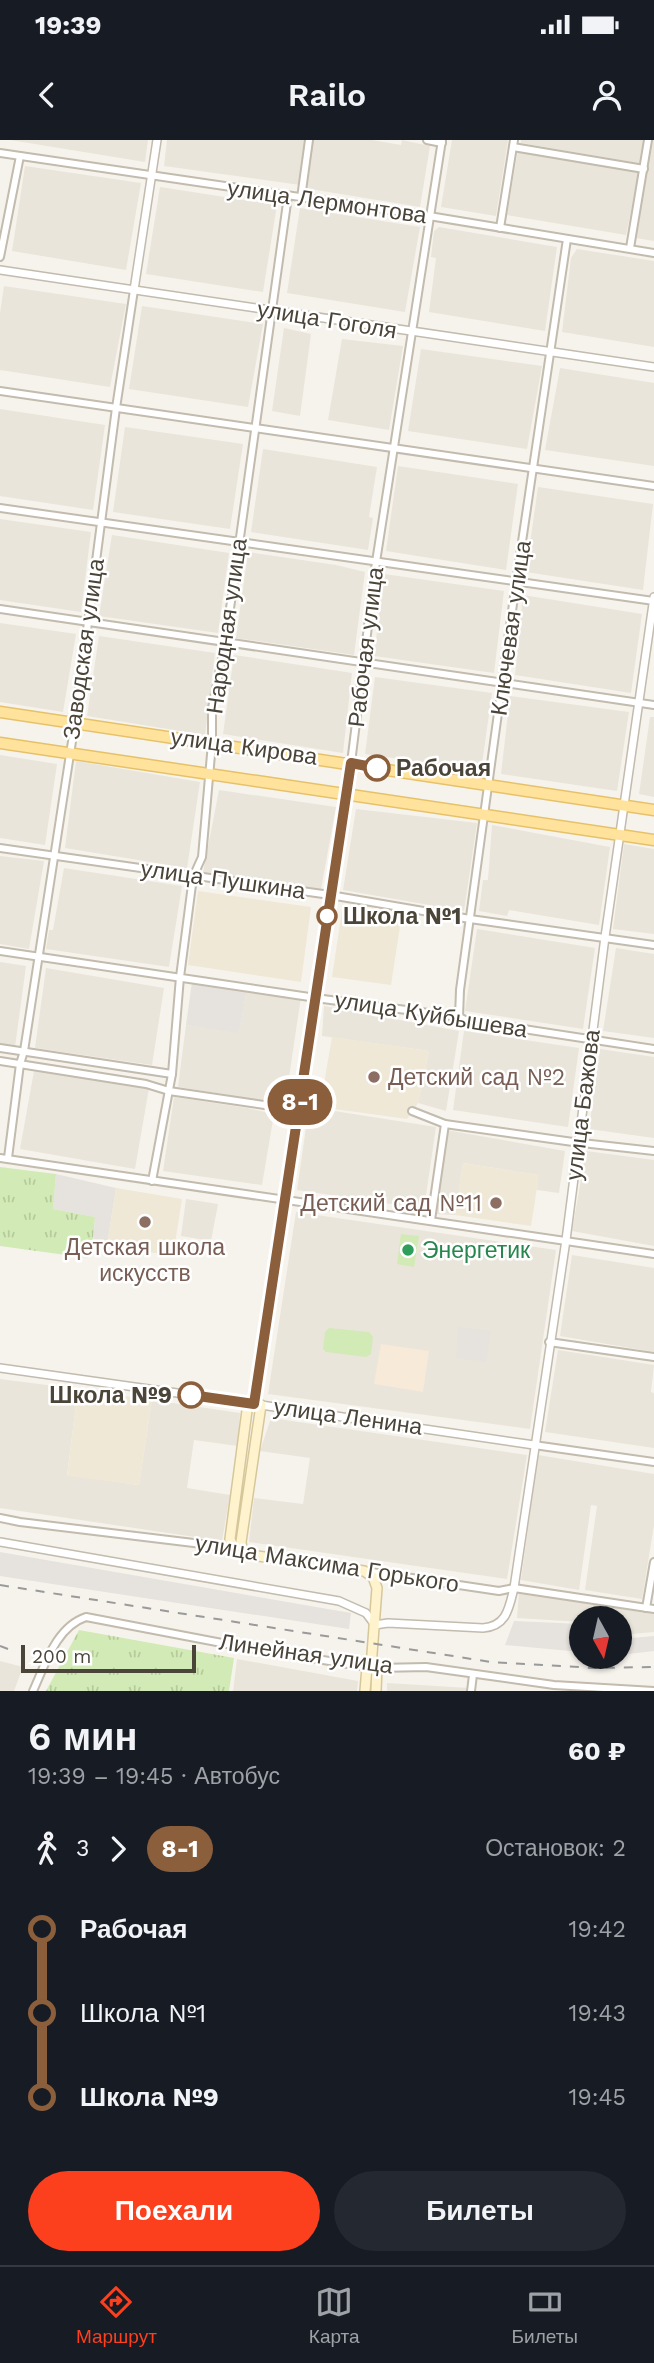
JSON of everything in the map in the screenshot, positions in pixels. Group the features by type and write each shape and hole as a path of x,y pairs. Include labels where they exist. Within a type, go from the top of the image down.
{"main road":[{"name":"улица Кирова","path":"0,712 654,810"},
{"name":"улица Кирова","path":"0,743 654,840"},
{"name":"Рабочая улица","path":"235,1548 230,1539 254,1404 351,763"},
{"name":"Рабочая улица","path":"250,1555 243,1549 241,1542 254,1404"},
{"name":"улица Максима Горького","path":"235,1548 250,1555 364,1571"},
{"path":"364,1571 373,1577 377,1588 372,1667 365,1691"},
{"path":"372,1667 376,1691"}],"street":[{"name":"Заводская улица","path":"8,1158 20,1064 75,722 116,408 157,140"},
{"path":"300,198 309,140"},
{"path":"426,140 442,141"},
{"path":"630,248 648,140"},
{"name":"Рабочая улица","path":"351,763 376,562 442,141"},
{"path":"500,228 514,144 644,169"},
{"name":"улица Лермонтова","path":"0,153 429,216 654,253"},
{"path":"0,257 20,156"},
{"name":"Народная улица","path":"152,1181 172,1074 180,977 193,877 202,857 212,743 212,708 225,644 288,196"},
{"name":"Ключевая улица","path":"459,1017 460,990 516,582 568,239"},
{"name":"улица Гоголя","path":"0,270 654,367"},
{"path":"0,391 395,446 654,486"},
{"path":"0,508 101,521 239,544 654,600"},
{"name":"улица Бажова","path":"508,1612 514,1588 566,1240 605,937 654,600"},
{"path":"0,609 654,705"},
{"name":"улица Пушкина","path":"0,848 654,945"},
{"name":"улица Куйбышева","path":"0,951 459,1017 464,1020 654,1049"},
{"path":"0,1048 172,1074"},
{"path":"0,1061 146,1084 169,1091 298,1110"},
{"path":"412,1111 445,1124 654,1151"},
{"path":"431,1220 445,1124"},
{"path":"0,1158 654,1254"},
{"path":"549,1342 654,1357"},
{"name":"улица Ленина","path":"0,1368 654,1462"},
{"name":"улица Максима Горького","path":"0,1518 235,1548"},
{"name":"улица Максима Горького","path":"0,1542 339,1601 366,1613 375,1625 388,1623 491,1628 505,1618 508,1612"},
{"path":"650,1609 654,1562"},
{"name":"улица Максима Горького","path":"364,1571 499,1591 514,1588 650,1609"},
{"name":"Линейная улица","path":"33,1691 64,1631 76,1620 86,1616 248,1648 372,1667 426,1667 554,1688 654,1690"},
{"path":"471,1691 472,1675"}],"shaded area":[{"path":"10,140 148,140 145,162"},
{"path":"167,140 306,140 300,185 164,166"},
{"path":"312,140 372,140 401,145 402,140 430,146 420,207 304,188"},
{"path":"452,140 508,140 496,216 441,207"},
{"path":"521,140 646,140 643,164 521,143"},
{"path":"654,140 654,241 636,238"},
{"path":"518,150 640,169 626,235 507,215"},
{"path":"25,166 141,183 126,270 12,251"},
{"path":"160,187 277,205 263,292 146,274"},
{"path":"300,208 420,227 405,312 287,293"},
{"path":"439,227 557,247 545,331 429,312 436,258 431,257 434,231"},
{"path":"577,249 654,261 654,347 562,332 571,258"},
{"path":"4,286 126,304 110,387 0,370 0,313"},
{"path":"142,306 263,324 248,407 129,389"},
{"path":"284,328 311,334 300,416 272,411"},
{"path":"342,339 403,346 389,430 328,420"},
{"path":"421,349 542,366 527,449 408,431"},
{"path":"560,368 654,383 654,466 545,450"},
{"path":"0,409 105,425 93,510 0,496"},
{"path":"125,427 243,444 230,529 113,512"},
{"path":"263,449 377,467 369,517 373,518 368,550 251,532"},
{"path":"398,466 518,484 506,570 386,551"},
{"path":"538,487 653,504 643,590 526,572"},
{"path":"0,519 91,532 81,612 0,600"},
{"path":"112,535 229,553 218,633 99,616"},
{"path":"248,552 365,572 354,655 236,638"},
{"path":"384,574 504,591 494,673 374,656"},
{"path":"523,595 642,614 631,693 515,675"},
{"path":"0,623 76,634 63,712 0,702"},
{"path":"99,636 215,653 205,735 87,716"},
{"path":"234,655 352,673 343,753 223,734"},
{"path":"375,677 492,693 481,771 365,754"},
{"path":"510,696 629,712 617,791 501,774"},
{"path":"650,717 654,717 654,797 639,794"},
{"path":"0,755 57,764 45,845 0,838"},
{"path":"76,761 200,782 187,868 65,848"},
{"path":"219,790 336,807 321,889 203,873"},
{"path":"356,809 477,823 464,911 343,890"},
{"path":"492,825 610,847 599,925 509,910 507,916 479,911 483,880 488,880"},
{"path":"624,844 654,849 654,934 613,929"},
{"path":"0,856 44,861 29,949 0,944"},
{"path":"64,868 182,886 169,967 46,949 49,930 53,930"},
{"name":"Школа №1","path":"198,891 311,907 301,982 188,965"},
{"path":"342,911 401,920 391,985 332,977"},
{"path":"477,929 595,948 583,1029 465,1011"},
{"path":"616,948 654,954 654,1038 603,1031"},
{"path":"0,962 26,966 15,1047 0,1045"},
{"path":"46,968 164,988 152,1065 35,1048"},
{"path":"192,982 247,989 239,1033 186,1025"},
{"path":"247,989 301,997 285,1104 178,1087 186,1025 239,1032"},
{"path":"324,1006 459,1031 446,1111 418,1103 429,1051 322,1036"},
{"path":"464,1031 579,1048 568,1127 453,1110"},
{"name":"Детский сад №2","path":"332,1037 429,1051 418,1103 407,1119 320,1107"},
{"path":"600,1049 654,1057 654,1138 589,1129"},
{"path":"34,1071 149,1088 135,1169 20,1149"},
{"path":"174,1097 274,1114 262,1185 163,1171"},
{"path":"309,1107 436,1127 424,1209 297,1190"},
{"path":"446,1130 565,1151 559,1193 537,1190 538,1175 463,1163 455,1215 434,1214"},
{"path":"586,1151 654,1160 654,1246 572,1231"},
{"name":"Детский сад №11","path":"463,1163 539,1175 531,1226 455,1215"},
{"path":"56,1174 116,1188 107,1245 93,1243 95,1217 53,1209"},
{"name":"Детская школа искусств","path":"116,1188 182,1199 173,1256 107,1245"},
{"path":"186,1199 218,1204 211,1241 181,1236"},
{"path":"296,1212 556,1250 530,1429 268,1394"},
{"path":"572,1255 654,1268 654,1352 560,1336"},
{"path":"458,1327 491,1331 486,1362 456,1358"},
{"path":"381,1344 429,1351 423,1392 374,1384"},
{"path":"558,1350 654,1365 651,1392 654,1393 654,1448 545,1432"},
{"path":"0,1379 78,1389 67,1475 139,1485 152,1400 240,1413 238,1446 194,1440 187,1488 230,1495 222,1541 0,1508"},
{"name":"Школа №9","path":"78,1389 152,1400 139,1485 67,1476"},
{"path":"271,1418 527,1455 507,1579 249,1542 254,1498 303,1504 310,1458 260,1451"},
{"path":"538,1455 654,1474 654,1525 642,1599 585,1590 597,1506 591,1505 579,1590 521,1580"},
{"path":"0,1552 351,1613 349,1629 0,1576"},
{"path":"519,1593 603,1606 569,1606 569,1621 517,1618"},
{"path":"632,1611 654,1614 654,1632 632,1634"},
{"path":"514,1621 569,1623 569,1651 505,1645"},
{"path":"654,1636 654,1651 632,1654 632,1638"},
{"path":"237,1659 358,1681 357,1691 233,1691"},
{"path":"0,1661 23,1667 14,1691 0,1691"},
{"path":"387,1683 469,1688 468,1691 387,1691"}],"green space":[{"path":"0,1167 56,1174 53,1209 95,1217 92,1250 88,1258 0,1246"},
{"name":"Энергетик","path":"401,1234 419,1236 414,1267 397,1264"},
{"path":"329,1328 369,1332 373,1337 371,1354 366,1357 326,1352 323,1349 325,1332"},
{"path":"79,1630 234,1658 229,1691 46,1691"}],"railway":[{"path":"0,1585 491,1662 594,1668 654,1667"},
{"path":"0,1646 8,1649"}],"bus line":[{"name":"8-1","path":"191,1395 254,1404 351,763 377,768"}],"place":[{"name":"Рабочая","path":"377,768"},
{"name":"Школа №1","path":"327,916"},
{"name":"Детский сад №2","path":"374,1077"},
{"name":"Детский сад №11","path":"496,1203"},
{"name":"Детская школа искусств","path":"145,1222"},
{"name":"Энергетик","path":"408,1250"},
{"name":"Школа №9","path":"191,1395"}]}
